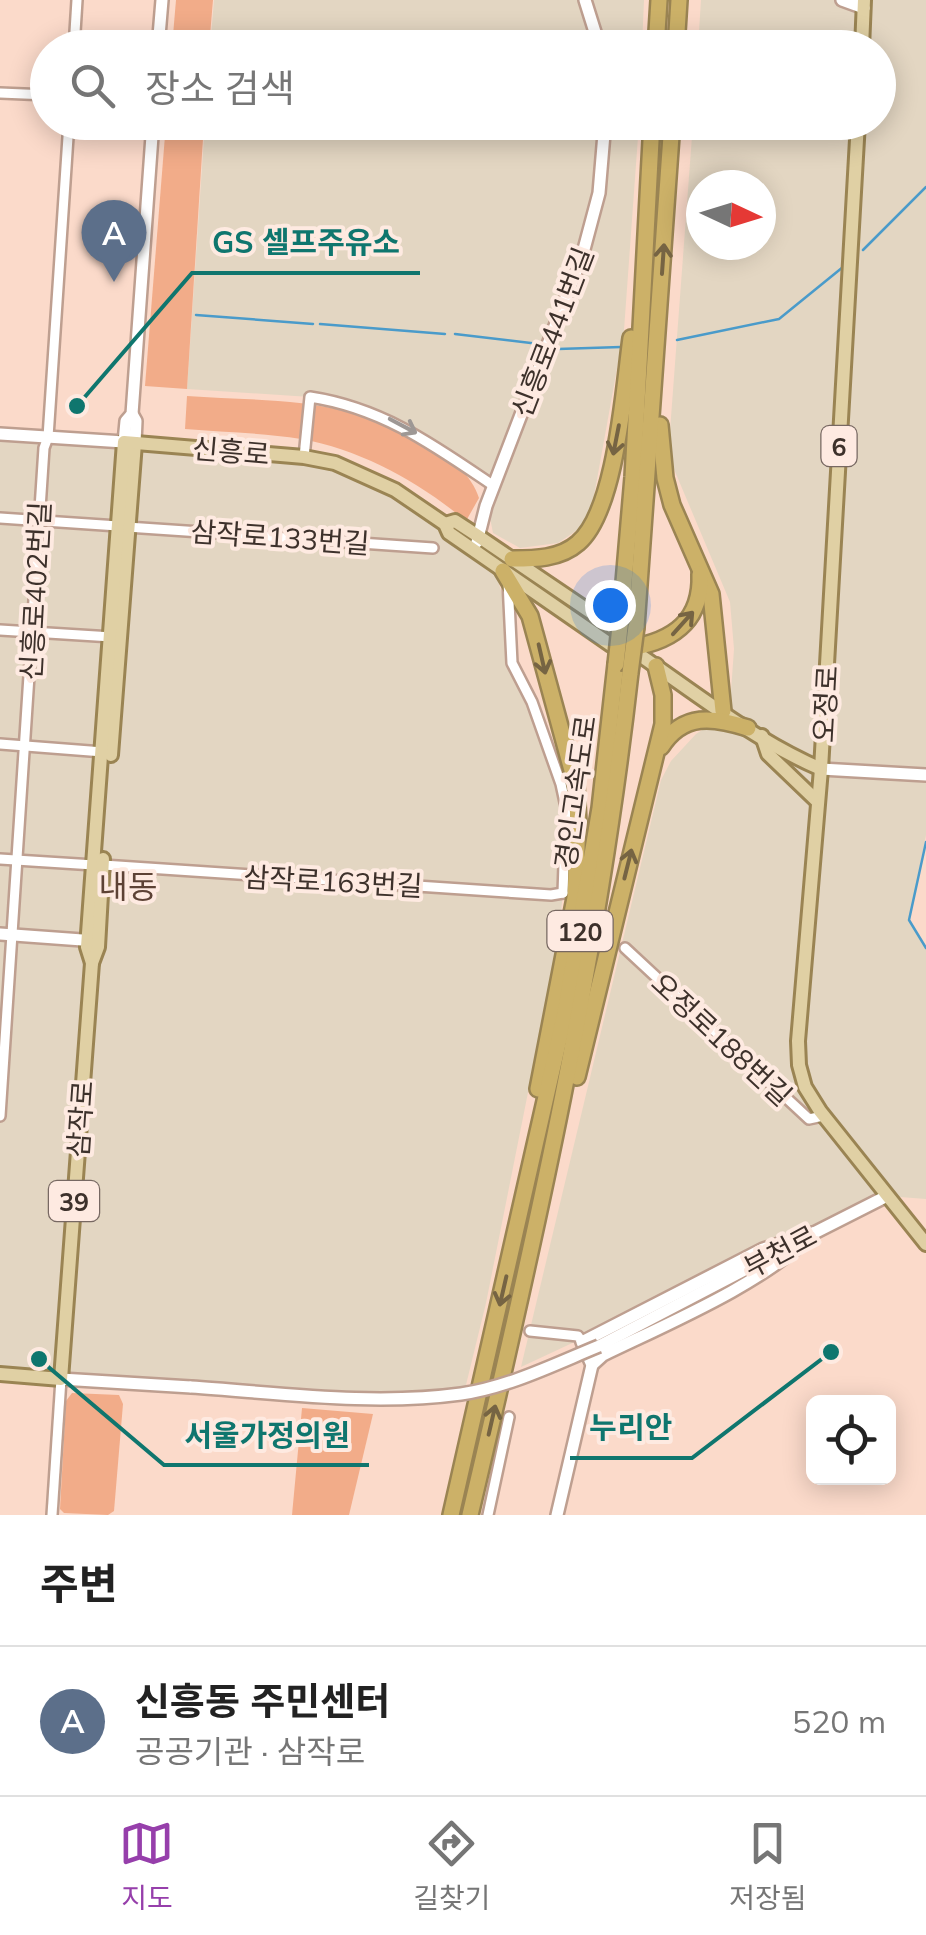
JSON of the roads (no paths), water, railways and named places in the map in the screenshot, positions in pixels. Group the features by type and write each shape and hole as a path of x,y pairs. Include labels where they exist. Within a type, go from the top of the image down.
{"highway":[{"path":"657,30 659,0"},
{"path":"678,30 680,0"},
{"name":"경인고속도로","path":"470,1515 544,1196 600,901 623,668 621,617 633,477 651,140"},
{"name":"경인고속도로","path":"451,1515 525,1196 581,924 623,668 636,627 671,140"},
{"path":"525,1196 538,1092 575,898 578,822 571,757 535,629 507,570 567,551 586,536 601,510 620,417 646,240"},
{"path":"658,356 665,478 715,614 723,711"},
{"path":"628,646 664,640 684,626 697,605 700,568"},
{"path":"544,1196 595,1009 656,754 664,710 656,666"},
{"path":"656,754 673,732 699,719 719,719 755,732"}],"main road":[{"path":"863,30 864,4 877,0"},
{"name":"오정로","path":"857,140 821,769 799,1065 805,1088 824,1116 926,1244"},
{"name":"신흥로","path":"129,443 304,457 365,474 445,524 448,533 476,543 611,645 628,646 755,732 821,769"},
{"name":"삼작로","path":"61,1378 129,443"},
{"name":"삼작로","path":"99,865 102,752 114,637"},
{"path":"755,732 768,754 818,802"},
{"path":"0,1374 61,1378"}],"street":[{"path":"75,30 77,0"},
{"path":"160,30 162,0"},
{"path":"585,0 594,30"},
{"path":"842,0 864,4"},
{"path":"0,94 30,95"},
{"name":"신흥로402번길","path":"0,1116 6,935 18,861 67,140"},
{"name":"삼작로","path":"129,443 136,421 132,414 152,140"},
{"name":"신흥로441번길","path":"476,543 588,239 599,192 603,140"},
{"path":"304,457 310,397 353,405 390,419 438,446 494,486"},
{"name":"신흥로","path":"0,434 129,443"},
{"name":"삼작로133번길","path":"0,518 433,548"},
{"name":"삼작로163번길","path":"0,860 565,895 564,796 532,702 512,663 507,570"},
{"path":"0,630 114,637"},
{"path":"0,744 102,752"},
{"name":"신흥로","path":"821,769 926,775"},
{"path":"6,935 93,941"},
{"name":"오정로188번길","path":"625,948 809,1120 824,1116"},
{"name":"부천로","path":"61,1378 394,1399 464,1394 522,1377 599,1346 887,1196"},
{"path":"530,1330 584,1338 763,1249 813,1234"},
{"path":"592,1365 603,1355 766,1272 792,1255 813,1234"},
{"path":"557,1515 592,1365 584,1338"},
{"name":"삼작로","path":"52,1515 61,1378"},
{"path":"488,1515 510,1416"}],"waterway":[{"path":"863,250 926,187"},
{"path":"677,340 779,319 843,267"},
{"path":"196,315 313,324"},
{"path":"320,324 445,334"},
{"path":"455,334 539,344"},
{"path":"558,349 621,347"},
{"path":"926,842 909,920 926,948"}],"place":[{"name":"신흥동 주민센터","path":"114,282"},
{"name":"GS 셀프주유소","path":"77,406"},
{"name":"누리안","path":"831,1352"},
{"name":"서울가정의원","path":"39,1359"}],"district":[{"name":"내동","path":"128,886"}]}
